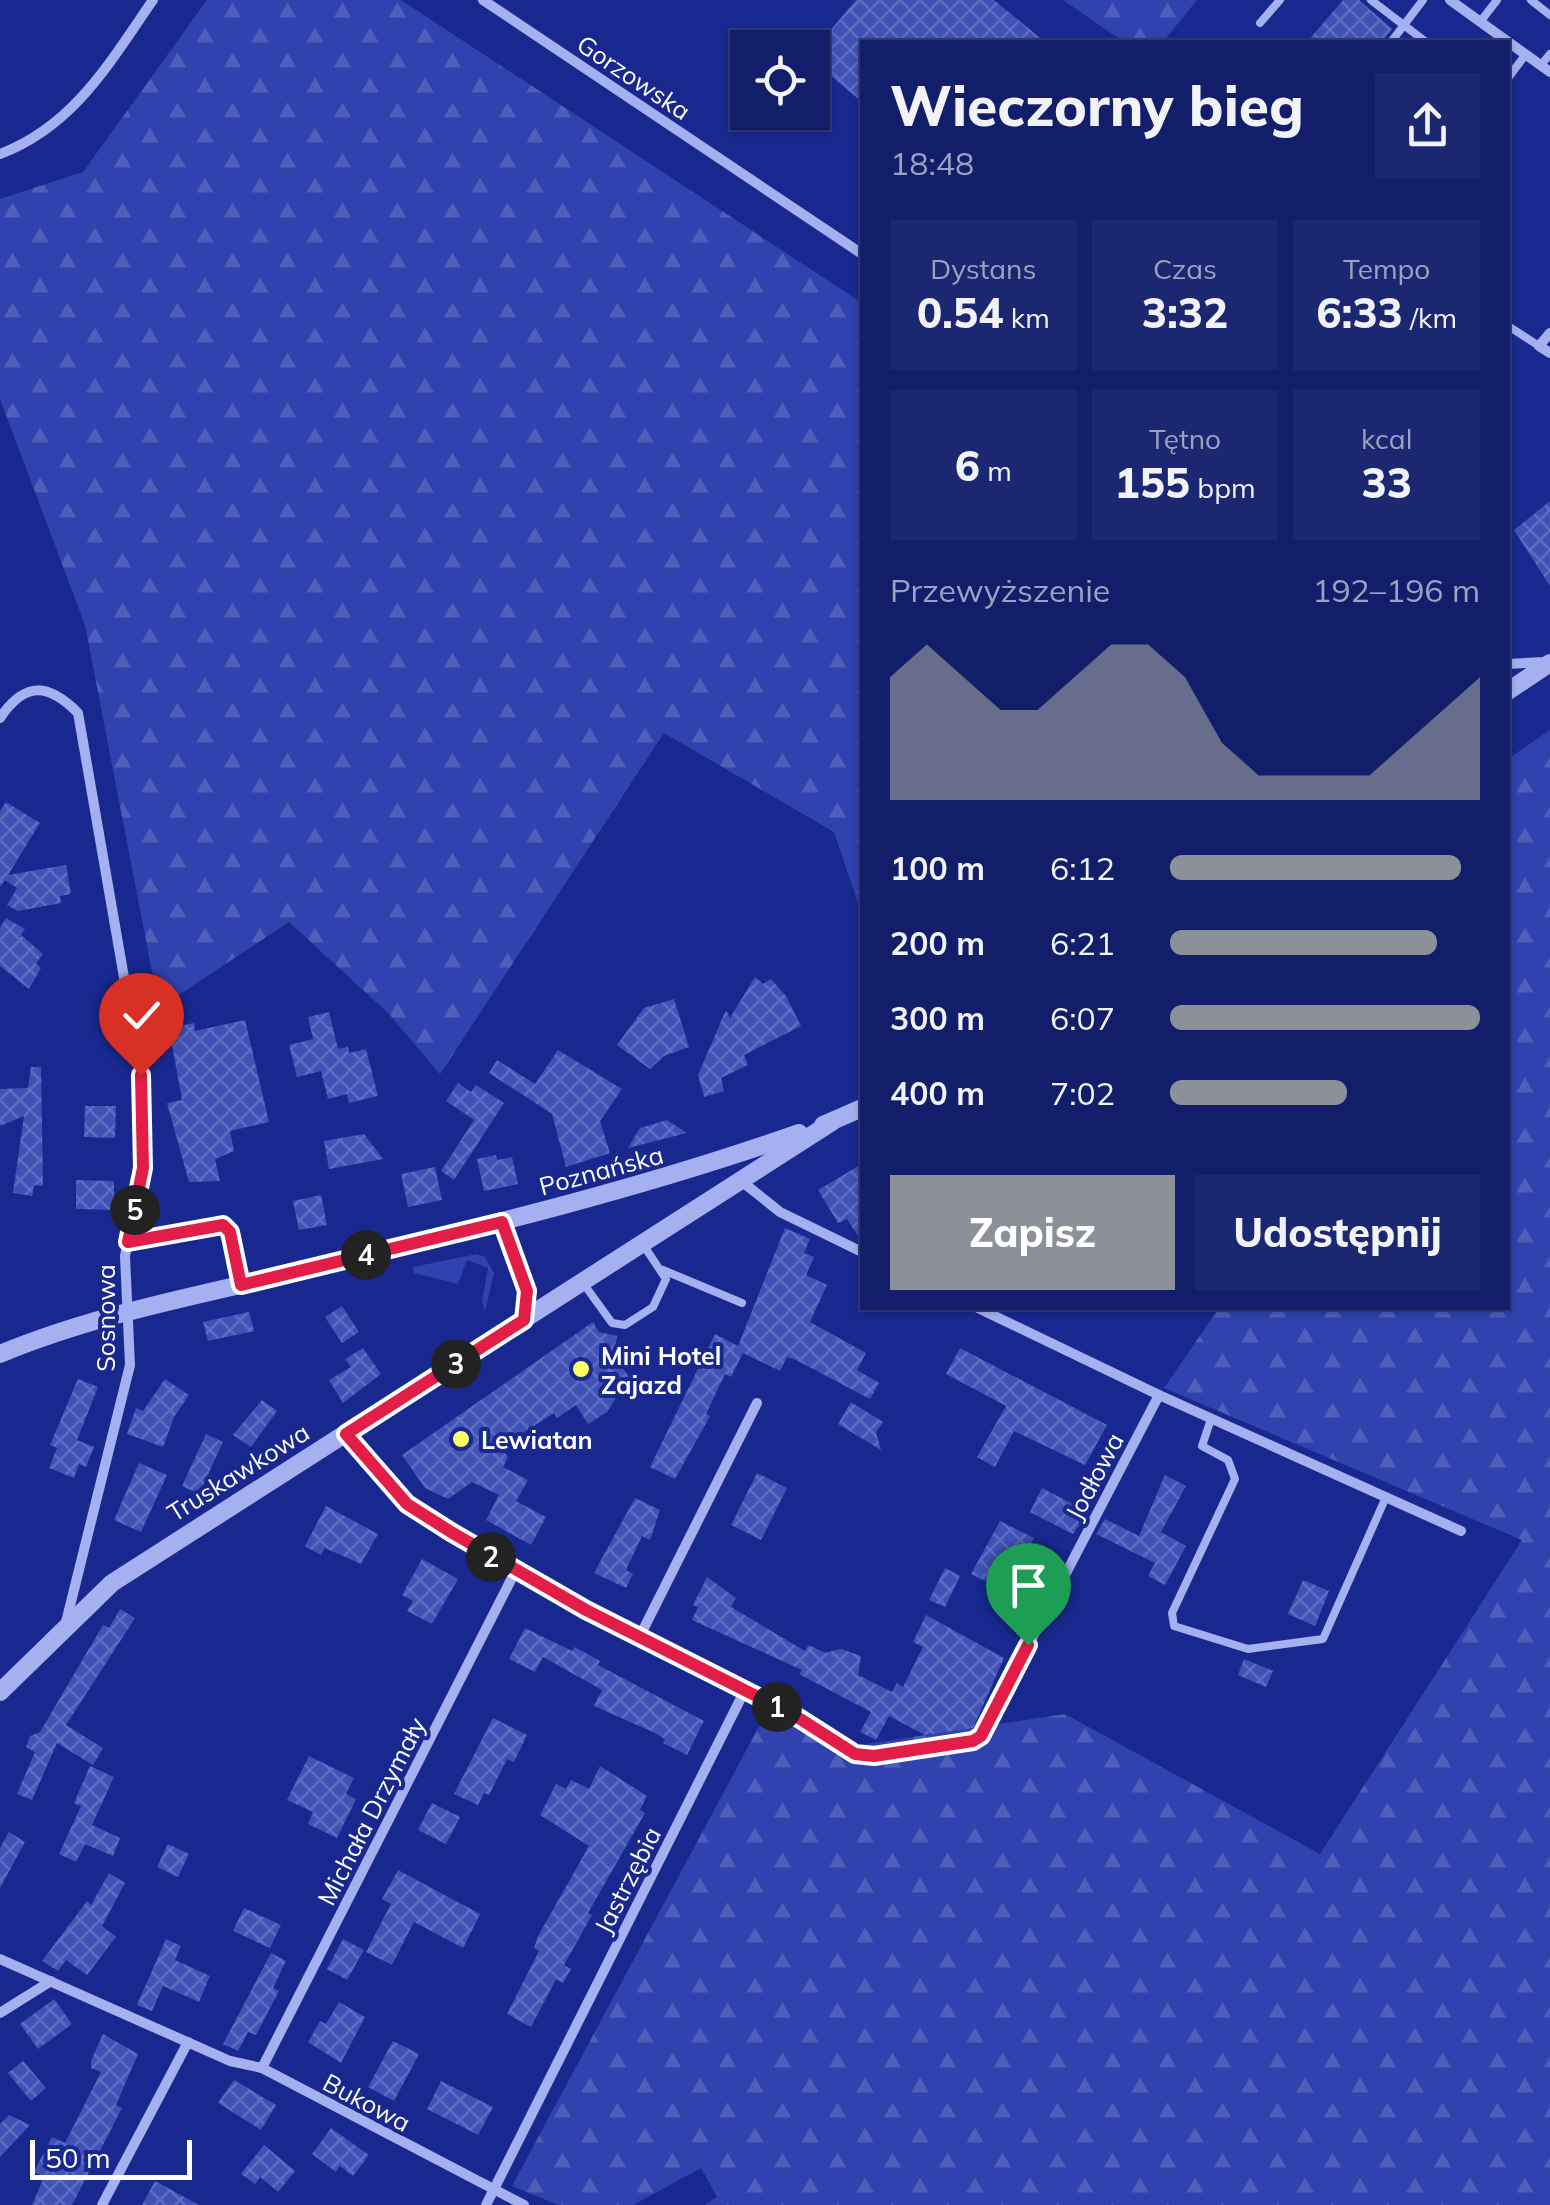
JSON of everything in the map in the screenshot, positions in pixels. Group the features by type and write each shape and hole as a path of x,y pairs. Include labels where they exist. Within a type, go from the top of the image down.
{"street":[{"path":"0,154 39,135 84,97 153,0"},
{"name":"Gorzowska","path":"484,0 860,253"},
{"path":"1450,0 1506,40"},
{"path":"1510,43 1546,68"},
{"path":"1550,333 1539,346 1550,353"},
{"path":"1510,664 1550,662"},
{"path":"1510,690 1550,662"},
{"name":"Sosnowa","path":"0,718 21,694 41,689 60,694 78,713 141,1075 143,1168 128,1242 130,1365 66,1623"},
{"name":"Poznańska","path":"0,1354 128,1312 672,1178 860,1109"},
{"name":"Truskawkowa","path":"0,1692 112,1582 832,1122"},
{"path":"739,1180 780,1212 860,1251"},
{"path":"502,1222 527,1291 524,1320"},
{"path":"982,1310 1460,1531"},
{"name":"Jodłowa","path":"981,1736 1159,1395"},
{"path":"639,1638 757,1402"},
{"path":"346,1434 407,1504 515,1572 745,1690"},
{"name":"Michała Drzymały","path":"262,2068 515,1572"},
{"name":"Jastrzębia","path":"486,2205 745,1690"},
{"name":"Bukowa","path":"0,1959 230,2061 262,2068 492,2192 524,2205"},
{"path":"0,2012 51,1982"},
{"path":"102,2205 188,2042"}],"lane":[{"path":"1260,23 1280,0"},
{"path":"1371,0 1423,40"},
{"path":"1392,40 1424,0"},
{"path":"1480,22 1497,0"},
{"path":"1530,0 1550,16"},
{"path":"1510,75 1526,54"},
{"path":"1546,68 1550,54"},
{"path":"1510,327 1539,346"},
{"path":"128,1242 223,1225 230,1232 241,1285"},
{"path":"582,1282 612,1323 625,1325 660,1297 666,1280 642,1243"},
{"path":"662,1270 742,1303"},
{"path":"1211,1419 1202,1446 1228,1460 1235,1479 1172,1614 1174,1626 1248,1648 1323,1639 1386,1498"},
{"path":"745,1690 855,1754 967,1745 981,1736"}],"green space":[{"path":"207,0 401,0 860,302 860,909 834,832 664,733 440,1074 389,1014 289,922 159,1008 85,625 0,399 0,199 83,172"},
{"path":"1063,0 1197,0 1165,40 1121,40"},
{"path":"1550,730 1550,2205 704,2205 717,2197 701,2168 633,2205 558,2205 512,2186 769,1708 853,1746 1065,1714 1320,1854 1522,1540 1164,1388 1218,1310 1510,1310 1510,758"},
{"path":"477,1254 485,1257 494,1273 485,1311 482,1301 488,1268 467,1260 458,1284 414,1273 413,1267"}],"building":[{"path":"856,0 994,0 1043,40 860,40 860,100 830,75 830,31"},
{"path":"1343,0 1359,0 1392,29 1383,40 1309,40"},
{"path":"1550,501 1550,586 1514,530"},
{"path":"6,802 40,823 8,875 66,865 71,894 60,896 61,903 18,911 7,905 17,888 5,880 0,887 0,811"},
{"path":"6,918 25,929 21,935 43,954 36,963 41,968 29,989 0,966 0,928"},
{"path":"755,977 763,984 771,979 786,996 801,1026 744,1055 748,1065 721,1078 724,1091 704,1097 698,1075 726,1010 730,1018"},
{"path":"674,999 689,1047 664,1056 650,1069 617,1045 644,1008"},
{"path":"329,1012 338,1049 348,1047 349,1053 366,1049 378,1096 349,1103 347,1094 328,1099 321,1071 297,1077 289,1045 313,1039 308,1017"},
{"path":"245,1020 269,1122 230,1131 234,1151 215,1159 220,1181 189,1182 167,1103 182,1100 169,1028 194,1023 195,1031"},
{"path":"558,1050 622,1089 600,1121 610,1153 566,1167 552,1114 489,1073 497,1060 535,1084"},
{"path":"31,1067 41,1067 43,1186 34,1185 32,1196 13,1193 24,1116 0,1126 0,1089 28,1088"},
{"path":"458,1083 471,1092 476,1085 504,1103 454,1180 441,1171 474,1120 446,1101"},
{"path":"85,1106 116,1106 115,1138 84,1137"},
{"path":"667,1120 687,1133 628,1148 640,1128"},
{"path":"364,1134 383,1159 329,1169 324,1141"},
{"path":"496,1155 497,1160 512,1157 518,1184 484,1191 477,1159"},
{"path":"860,1165 860,1239 847,1219 838,1223 818,1190"},
{"path":"435,1167 442,1200 408,1207 401,1174"},
{"path":"76,1180 114,1181 114,1210 76,1209"},
{"path":"321,1195 327,1225 299,1230 293,1201"},
{"path":"785,1228 810,1239 804,1253 814,1257 806,1275 827,1285 810,1322 866,1353 857,1370 879,1383 870,1399 796,1360 787,1357 780,1371 743,1353 731,1377 725,1374 706,1414 710,1416 675,1479 650,1467 715,1334 738,1346"},
{"path":"342,1306 359,1332 342,1343 325,1317"},
{"path":"249,1312 254,1331 208,1341 203,1322"},
{"path":"593,1322 599,1332 617,1336 614,1355 629,1377 607,1412 588,1424 576,1405 557,1418 554,1413 501,1447 508,1457 503,1467 528,1480 516,1501 546,1517 531,1545 486,1520 499,1495 472,1482 448,1499 425,1488 402,1455"},
{"path":"363,1348 381,1374 343,1403 329,1380 351,1367 345,1359"},
{"path":"960,1348 1107,1425 1085,1465 1014,1431 995,1467 977,1457 1006,1406 946,1374"},
{"path":"78,1379 98,1387 77,1440 94,1447 86,1467 79,1464 74,1478 49,1468 57,1448 50,1445"},
{"path":"165,1379 189,1395 174,1417 163,1447 127,1434 136,1408 143,1411"},
{"path":"262,1400 277,1411 251,1447 233,1435"},
{"path":"851,1402 883,1422 876,1432 881,1450 838,1424"},
{"path":"206,1434 223,1442 199,1494 182,1486"},
{"path":"139,1463 167,1475 141,1532 114,1520"},
{"path":"757,1473 787,1488 761,1540 731,1525"},
{"path":"1165,1475 1186,1486 1161,1532 1186,1546 1165,1585 1148,1576 1155,1563 1096,1534 1105,1519 1139,1536"},
{"path":"1042,1488 1088,1512 1073,1534 1030,1512"},
{"path":"635,1498 660,1510 650,1540 642,1536 626,1570 633,1574 626,1588 594,1573"},
{"path":"326,1506 378,1534 361,1564 325,1548 321,1555 305,1546"},
{"path":"1000,1521 1034,1538 1006,1591 971,1574"},
{"path":"422,1559 458,1579 432,1624 407,1611 413,1601 402,1595"},
{"path":"945,1568 960,1576 945,1607 929,1600"},
{"path":"707,1577 736,1598 731,1607 805,1651 809,1645 825,1653 841,1649 861,1656 858,1675 892,1692 897,1683 903,1687 923,1647 913,1642 926,1615 1004,1658 973,1728 925,1735 889,1716 876,1740 860,1732 871,1712 799,1674 802,1670 692,1620 698,1607 693,1605"},
{"path":"1303,1580 1329,1591 1315,1626 1288,1614"},
{"path":"120,1609 135,1618 66,1725 103,1748 93,1765 57,1743 32,1800 17,1794 35,1752 26,1747 30,1736 40,1732 103,1625 109,1628"},
{"path":"525,1628 572,1651 575,1647 600,1661 598,1665 704,1721 687,1755 663,1743 665,1739 653,1732 594,1706 602,1690 543,1657 535,1672 509,1659"},
{"path":"1244,1659 1273,1671 1266,1687 1238,1675"},
{"path":"493,1718 527,1735 514,1762 507,1759 489,1795 484,1793 478,1805 454,1794"},
{"path":"309,1756 354,1778 346,1794 356,1799 337,1838 308,1824 313,1812 287,1800"},
{"path":"90,1766 114,1777 92,1825 120,1838 113,1856 85,1844 76,1862 59,1854 81,1806 74,1803"},
{"path":"600,1766 647,1796 640,1810 645,1813 588,1913 592,1915 564,1965 571,1969 563,1983 556,1979 531,2027 507,2014 539,1951 534,1948 538,1936 589,1846 540,1815 556,1784 566,1789 571,1780 589,1789"},
{"path":"432,1803 460,1817 446,1844 418,1830"},
{"path":"9,1832 25,1842 0,1888 0,1848"},
{"path":"168,1844 189,1854 178,1877 157,1867"},
{"path":"398,1870 480,1914 463,1948 414,1922 392,1965 366,1952 391,1904 382,1899"},
{"path":"109,1873 125,1883 102,1926 116,1937 87,1975 66,1960 58,1971 42,1961 87,1901 91,1905"},
{"path":"244,1908 281,1925 270,1948 233,1931"},
{"path":"166,1939 181,1946 175,1960 210,1976 199,2002 163,1986 152,2011 137,2005"},
{"path":"343,1939 364,1950 347,1980 327,1969"},
{"path":"271,1953 286,1961 273,1988 279,1991 256,2035 248,2032 238,2051 223,2044"},
{"path":"54,1999 72,2024 38,2049 20,2024"},
{"path":"339,2002 365,2017 341,2063 308,2042 320,2021 326,2024"},
{"path":"103,2034 138,2054 116,2105 122,2108 72,2205 32,2205 44,2177 34,2172 52,2137 65,2143 101,2072 91,2068 91,2061"},
{"path":"393,2041 419,2054 394,2101 368,2087"},
{"path":"23,2061 46,2088 31,2101 8,2073"},
{"path":"234,2080 276,2105 261,2130 218,2103"},
{"path":"441,2081 493,2107 478,2135 427,2109"},
{"path":"9,2115 30,2125 0,2157 0,2124"},
{"path":"331,2128 369,2155 353,2176 340,2166 336,2172 312,2154"},
{"path":"264,2145 295,2171 278,2192 260,2177 255,2184 241,2174"},
{"path":"155,2181 199,2205 142,2205"}],"place":[{"name":"Mini Hotel Zajazd","path":"581,1369"},
{"name":"Lewiatan","path":"461,1439"}],"route":[{"path":"141,1075 143,1168 128,1242 223,1225 230,1232 241,1285 502,1222 527,1291 524,1320 346,1434 407,1504 515,1572 794,1715 855,1754 874,1756 967,1745 981,1736 1028,1645"}]}
